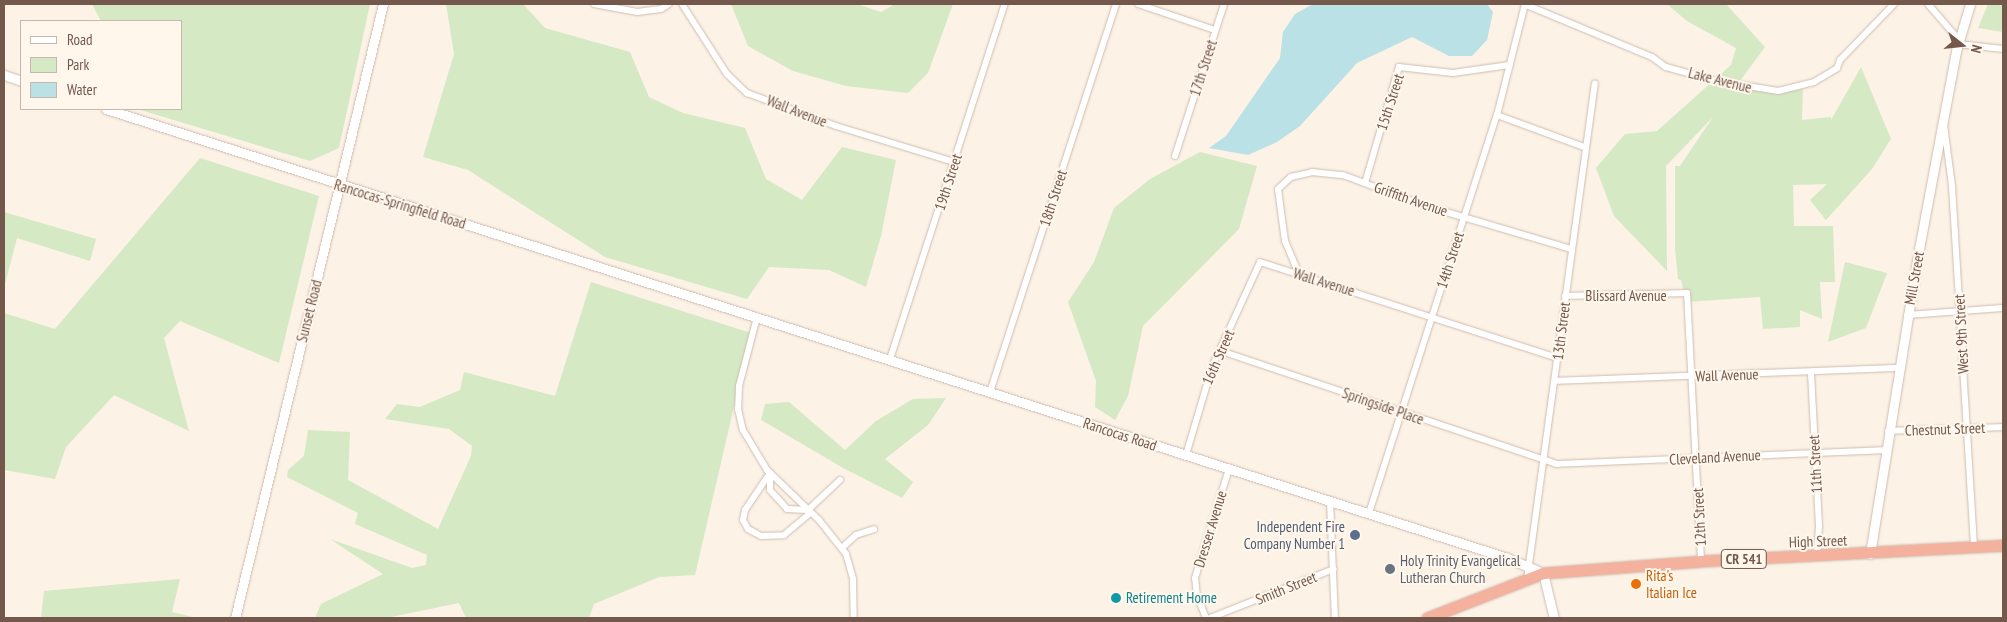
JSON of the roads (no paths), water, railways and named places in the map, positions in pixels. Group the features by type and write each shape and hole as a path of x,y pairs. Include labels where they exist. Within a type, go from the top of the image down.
{"highway":[{"name":"High Street","path":"1543,573 1701,561 2003,546"},
{"name":"CR 541","path":"1427,618 1528,573 1543,573"}],"main road":[{"name":"Sunset Road","path":"235,618 383,4"},
{"name":"Mill Street","path":"1870,554 1888,431 1908,315 1958,42 1970,4"},
{"path":"4,75 20,81"},
{"name":"Rancocas-Springfield Road","path":"109,110 695,297"},
{"name":"Rancocas Road","path":"695,297 1504,557 1528,573"},
{"path":"1543,573 1554,618"}],"street":[{"path":"594,4 630,12 655,10 669,4"},
{"name":"Wall Avenue","path":"682,4 727,74 747,93 836,126 954,162"},
{"name":"19th Street","path":"890,359 1005,4"},
{"name":"18th Street","path":"990,392 1116,4"},
{"path":"1138,4 1215,30"},
{"name":"17th Street","path":"1175,156 1224,4"},
{"name":"Lake Avenue","path":"1525,4 1652,57 1666,67 1717,81 1778,91 1814,82 1837,68 1840,60 1894,4"},
{"name":"14th Street","path":"1369,514 1497,115 1525,4"},
{"path":"1928,4 1958,42 2003,49"},
{"name":"15th Street","path":"1365,183 1399,67 1447,73 1509,65"},
{"name":"13th Street","path":"1528,573 1545,461 1584,147 1595,84"},
{"path":"1497,115 1584,147"},
{"name":"West 9th Street","path":"1944,122 1952,186 1974,547"},
{"name":"Griffith Avenue","path":"1299,274 1285,241 1278,201 1280,184 1297,175 1320,171 1334,172 1464,217 1571,249"},
{"name":"Wall Avenue","path":"1260,262 1558,358"},
{"name":"16th Street","path":"1186,455 1200,397 1260,262"},
{"name":"Blissard Avenue","path":"1566,296 1687,293"},
{"name":"12th Street","path":"1687,293 1701,561"},
{"path":"1908,315 2003,308"},
{"path":"757,317 739,386 738,409 749,443 770,473 810,511 842,548 853,579 854,618"},
{"name":"Springside Place","path":"1220,351 1545,461"},
{"name":"Wall Avenue","path":"1555,381 1810,373 1870,366 1899,368"},
{"name":"11th Street","path":"1810,373 1819,526 1817,555"},
{"name":"Chestnut Street","path":"1888,431 2003,427"},
{"name":"Cleveland Avenue","path":"1545,461 1562,464 1885,450"},
{"name":"Dresser Avenue","path":"1206,618 1197,596 1195,578 1229,468"},
{"path":"770,473 745,510 743,520 748,529 761,536 784,534 840,480"},
{"path":"770,473 770,490 786,509 810,511"},
{"path":"1330,501 1335,618"},
{"path":"842,548 856,535 874,529"},
{"name":"Smith Street","path":"1210,618 1334,569"}],"water":[{"path":"1313,4 1487,4 1493,12 1487,40 1472,56 1449,56 1412,37 1357,63 1300,126 1277,142 1248,155 1209,148 1226,136 1280,58 1283,32 1295,14"}],"place":[{"name":"Independent Fire Company Number 1","path":"1355,535"},
{"name":"Holy Trinity Evangelical Lutheran Church","path":"1390,569"},
{"name":"Rita's Italian Ice","path":"1636,584"},
{"name":"Retirement Home","path":"1116,598"}]}
